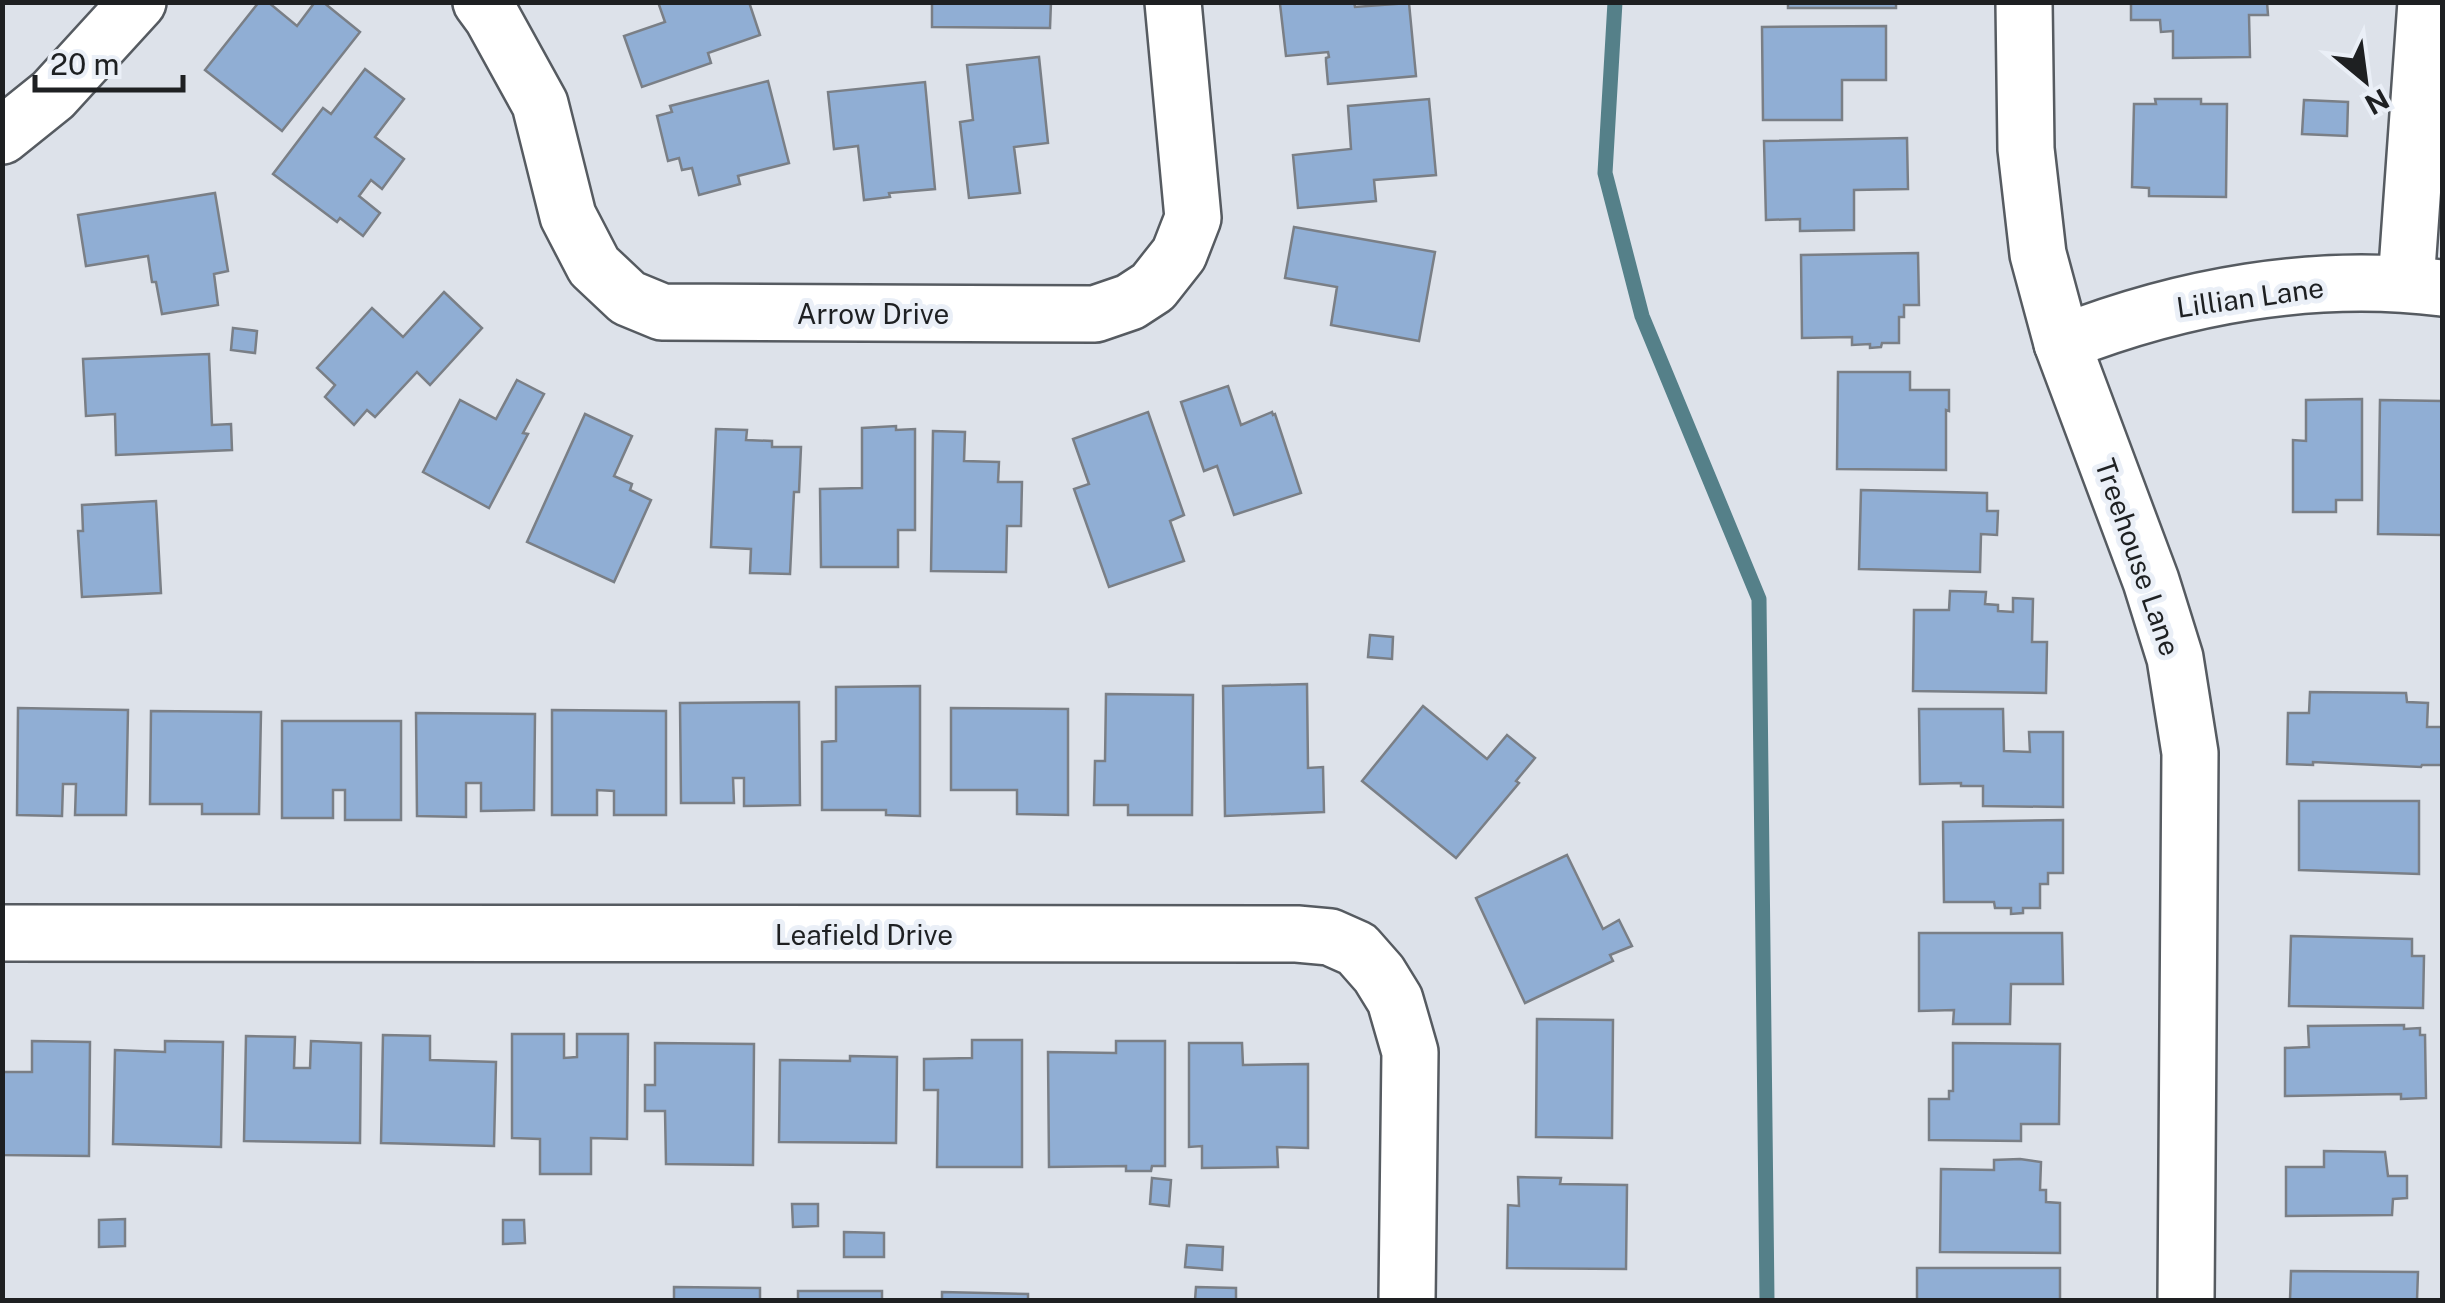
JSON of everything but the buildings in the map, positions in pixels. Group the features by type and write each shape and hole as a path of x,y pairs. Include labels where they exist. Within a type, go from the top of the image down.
{"street":[{"path":"2,136 53,96 138,2"},
{"name":"Arrow Drive","path":"481,2 540,104 568,216 594,266 628,298 662,312 1075,314 1095,314 1130,302 1153,288 1179,254 1193,218 1173,2"},
{"name":"Treehouse Lane","path":"2024,2 2026,149 2038,254 2062,343 2151,581 2175,658 2190,753 2186,1300"},
{"path":"2424,285 2426,2"},
{"name":"Lillian Lane","path":"2062,343 2187,303 2290,286 2424,285"},
{"name":"Leafield Drive","path":"2,933 1330,937 1357,949 1379,974 1395,1000 1410,1052 1408,1300"}],"waterway":[{"path":"1615,2 1605,173 1642,316 1759,599 1767,1300"}]}
